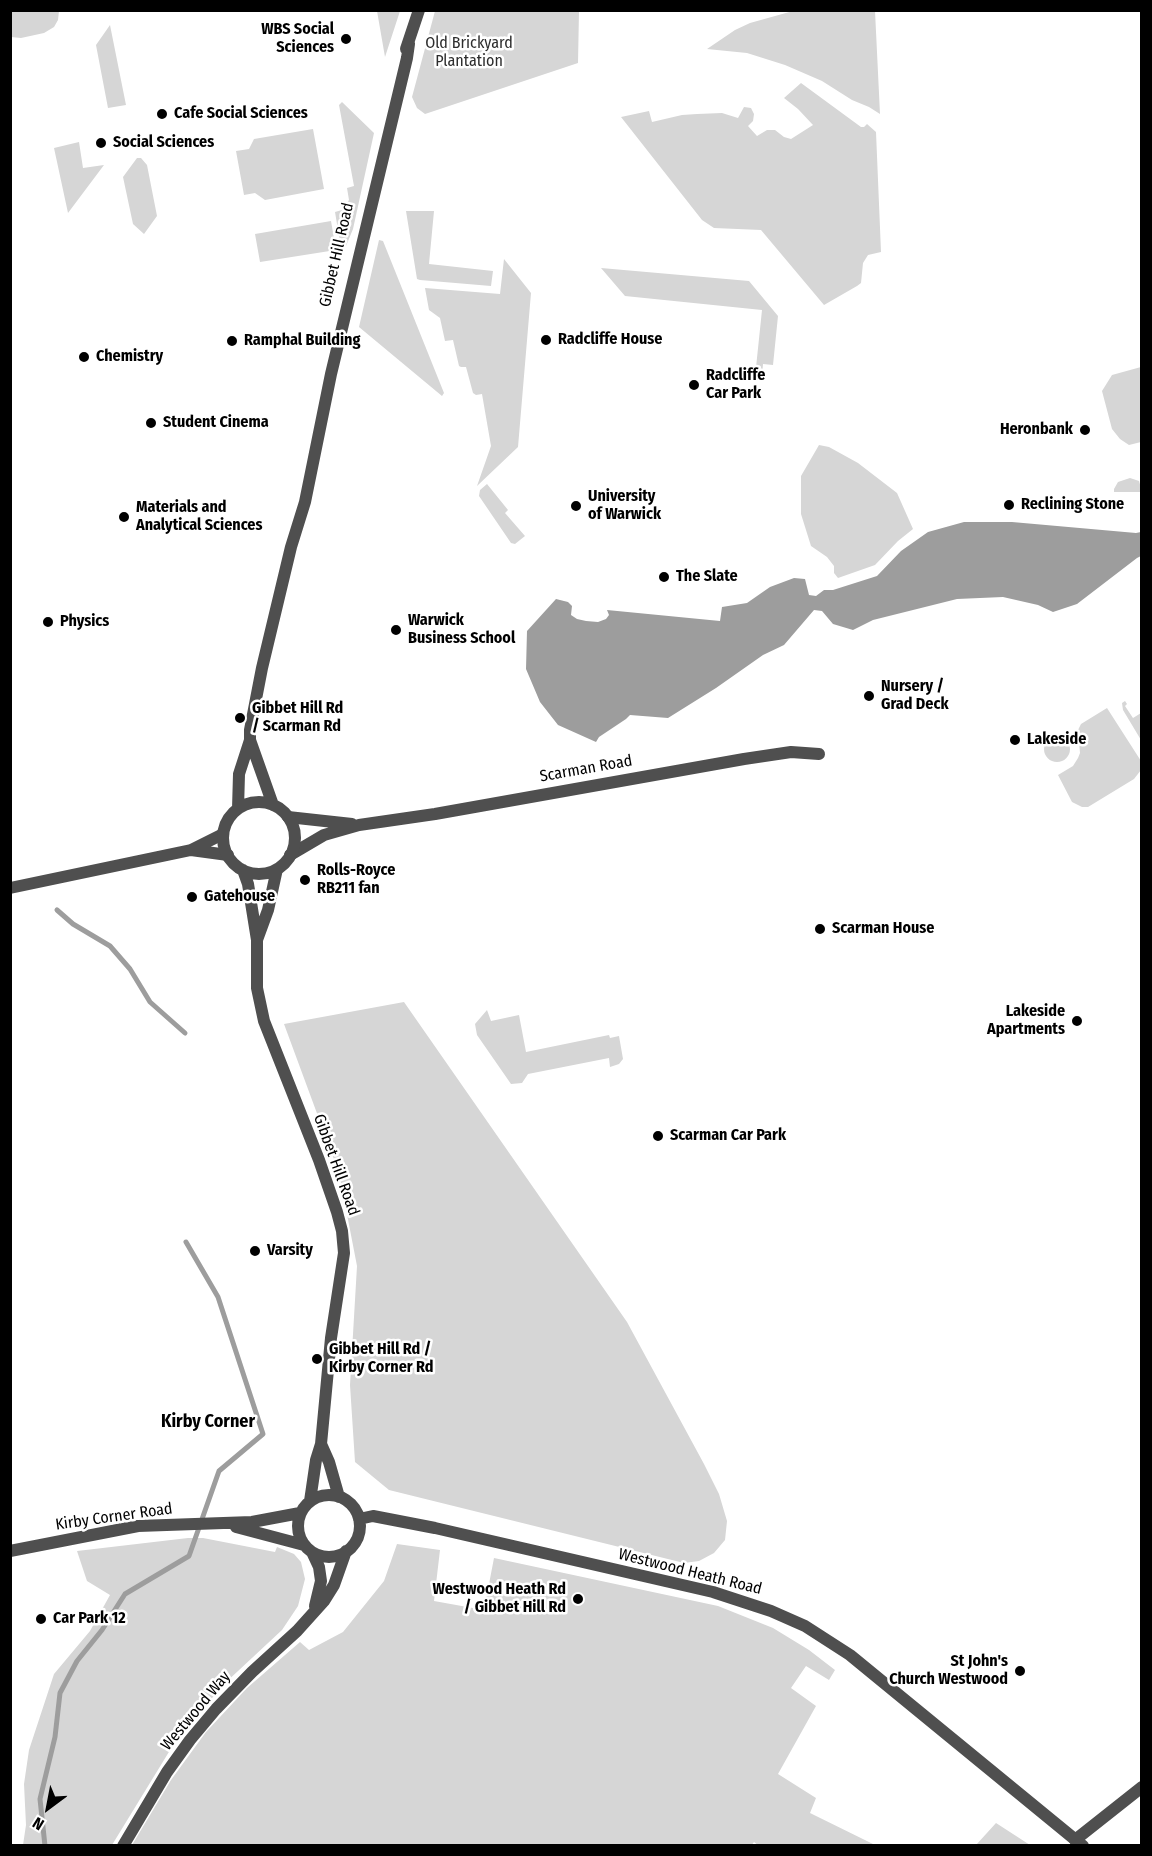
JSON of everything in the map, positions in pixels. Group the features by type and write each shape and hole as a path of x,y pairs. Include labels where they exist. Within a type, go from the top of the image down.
{"street":[{"name":"Gibbet Hill Road","path":"238,809 238,774 250,740 262,668 291,547 305,501 332,374 409,44 419,10"},
{"name":"Gibbet Hill Road","path":"250,740 273,805"},
{"name":"Scarman Road","path":"290,855 324,835 359,825 721,762 790,752 819,754"},
{"path":"263,802 273,805 288,817 294,834 290,855 277,869 262,873 243,870 232,862 224,848 223,834 229,818 238,809 263,802"},
{"name":"Scarman Road","path":"288,817 359,825"},
{"path":"10,888 190,850 223,834"},
{"path":"190,850 228,855"},
{"name":"Gibbet Hill Road","path":"257,940 268,910 277,869"},
{"name":"Gibbet Hill Road","path":"243,870 248,884 257,940 257,988 264,1021 319,1160 338,1212 342,1231 344,1253 331,1338 321,1444 316,1460 310,1501"},
{"name":"Gibbet Hill Road","path":"321,1444 339,1497"},
{"path":"328,1495 339,1497 349,1503 359,1519 357,1540 341,1555 330,1557 317,1555 299,1536 297,1524 300,1514 310,1501 328,1495"},
{"name":"Kirby Corner Road","path":"10,1551 138,1526 252,1522 300,1514"},
{"name":"Westwood Heath Road","path":"359,1519 373,1516 435,1528 713,1592 805,1626 850,1655 1079,1843"},
{"name":"Kirby Corner Road","path":"220,1524 308,1548"},
{"name":"Westwood Way","path":"308,1548 319,1568 321,1581 313,1613"},
{"name":"Westwood Way","path":"123,1845 167,1772 190,1740 216,1709 297,1631 324,1600 334,1585 346,1551"},
{"path":"1079,1843 1108,1806 1142,1787"}],"green space":[{"path":"11,10 59,10 58,20 54,27 44,33 21,38 11,37"},
{"path":"377,11 400,11 385,57"},
{"name":"Old Brickyard Plantation","path":"435,11 579,11 578,63 425,114 417,108 412,97"},
{"path":"793,11 875,11 880,114 822,81 785,65 747,53 707,49 750,23"},
{"path":"110,25 126,105 108,108 96,45"},
{"path":"801,83 861,127 867,124 876,132 881,252 868,255 863,263 861,283 824,305 761,230 714,228 702,220 621,117 649,111 652,122 697,114 722,113 738,118 744,107 751,108 754,114 753,121 748,126 757,136 767,130 775,130 791,139 813,125 784,98"},
{"path":"342,102 374,133 353,229 346,246 341,248 335,212 342,210 349,200 347,188 354,186 339,105"},
{"path":"313,129 324,189 265,200 255,193 244,195 236,151 249,149 254,139"},
{"path":"79,142 83,168 104,165 68,213 54,148"},
{"path":"137,158 141,158 147,165 157,216 144,234 133,224 123,177"},
{"path":"406,211 434,211 429,264 493,271 491,286 417,279"},
{"path":"331,221 336,250 260,262 255,234"},
{"path":"379,240 383,241 444,393 442,396 359,327"},
{"path":"504,259 531,293 518,447 477,486 491,446 482,394 473,393 466,367 459,366 453,340 445,341 440,318 429,310 425,288 500,294"},
{"path":"601,268 749,281 778,316 773,365 763,364 762,377 758,379 755,377 762,310 625,296"},
{"path":"1141,367 1141,442 1129,445 1112,429 1102,391 1112,375"},
{"path":"819,445 829,447 858,463 897,493 913,529 875,565 838,578 834,573 834,566 827,557 811,546 801,514 801,476"},
{"path":"1130,478 1139,481 1140,492 1114,492 1118,482"},
{"path":"487,484 508,510 505,513 525,536 515,544 511,543 479,496 480,490"},
{"path":"1125,701 1127,704 1125,706 1133,718 1141,713 1141,740 1123,710 1122,703"},
{"path":"1107,708 1141,761 1141,770 1134,779 1088,807 1082,807 1072,802 1058,775 1073,766 1078,758 1080,753 1078,730 1081,724"},
{"path":"1057,736 1066,740 1070,749 1066,758 1057,762 1048,758 1044,749 1048,740"},
{"path":"404,1002 627,1322 719,1494 727,1521 725,1540 714,1553 699,1561 684,1563 389,1490 355,1462 350,1385 357,1266 339,1173 284,1024"},
{"path":"487,1010 491,1021 519,1015 526,1052 609,1035 610,1038 619,1036 623,1059 619,1064 610,1067 609,1058 528,1074 522,1083 511,1084 477,1035 475,1024"},
{"path":"203,1538 275,1552 277,1547 294,1554 301,1562 305,1579 298,1606 282,1630 223,1685 175,1742 112,1845 23,1845 26,1825 24,1784 29,1750 54,1674 90,1631 110,1595 87,1581 77,1551"},
{"path":"397,1544 440,1550 434,1601 484,1610 494,1558 718,1606 773,1628 809,1650 835,1670 829,1680 806,1666 791,1688 816,1706 778,1774 816,1798 810,1813 873,1844 870,1846 759,1846 754,1842 751,1846 132,1845 171,1780 206,1732 247,1688 300,1642 309,1650 343,1632 384,1581"},
{"path":"996,1823 1030,1845 976,1845"}],"shaded area":[{"path":"964,522 1012,522 1141,532 1141,556 1077,604 1053,612 1038,605 1003,597 957,599 873,620 853,630 833,624 822,611 814,610 784,645 763,655 668,718 630,715 599,737 596,742 558,725 540,702 526,669 527,631 556,599 568,602 572,606 571,615 586,621 598,622 606,619 609,615 607,610 720,621 722,607 747,603 770,587 794,578 805,579 809,595 816,596 824,590 833,590 877,576 901,551 928,532"}],"waterway":[{"path":"57,910 73,924 110,946 130,969 150,1002 185,1033"},
{"path":"45,1846 40,1799 55,1737 60,1693 77,1661 102,1630 125,1594 189,1556 219,1471 263,1434 218,1297 186,1242"}],"place":[{"name":"WBS Social Sciences","path":"346,39"},
{"name":"Cafe Social Sciences","path":"162,114"},
{"name":"Social Sciences","path":"101,143"},
{"name":"Radcliffe House","path":"546,340"},
{"name":"Ramphal Building","path":"232,341"},
{"name":"Chemistry","path":"84,357"},
{"name":"Radcliffe Car Park","path":"694,385"},
{"name":"Student Cinema","path":"151,423"},
{"name":"Heronbank","path":"1085,430"},
{"name":"Reclining Stone","path":"1009,505"},
{"name":"University of Warwick","path":"576,506"},
{"name":"Materials and Analytical Sciences","path":"124,517"},
{"name":"The Slate","path":"664,577"},
{"name":"Physics","path":"48,622"},
{"name":"Warwick Business School","path":"396,630"},
{"name":"Nursery / Grad Deck","path":"869,696"},
{"name":"Gibbet Hill Rd / Scarman Rd","path":"240,718"},
{"name":"Lakeside","path":"1015,740"},
{"name":"Rolls-Royce RB211 fan","path":"305,880"},
{"name":"Gatehouse","path":"192,897"},
{"name":"Scarman House","path":"820,929"},
{"name":"Lakeside Apartments","path":"1077,1021"},
{"name":"Scarman Car Park","path":"658,1136"},
{"name":"Varsity","path":"255,1251"},
{"name":"Gibbet Hill Rd / Kirby Corner Rd","path":"317,1359"},
{"name":"Westwood Heath Rd / Gibbet Hill Rd","path":"578,1599"},
{"name":"Car Park 12","path":"41,1619"},
{"name":"St John's Church Westwood","path":"1020,1671"}],"district":[{"name":"Kirby Corner","path":"208,1422"}]}
